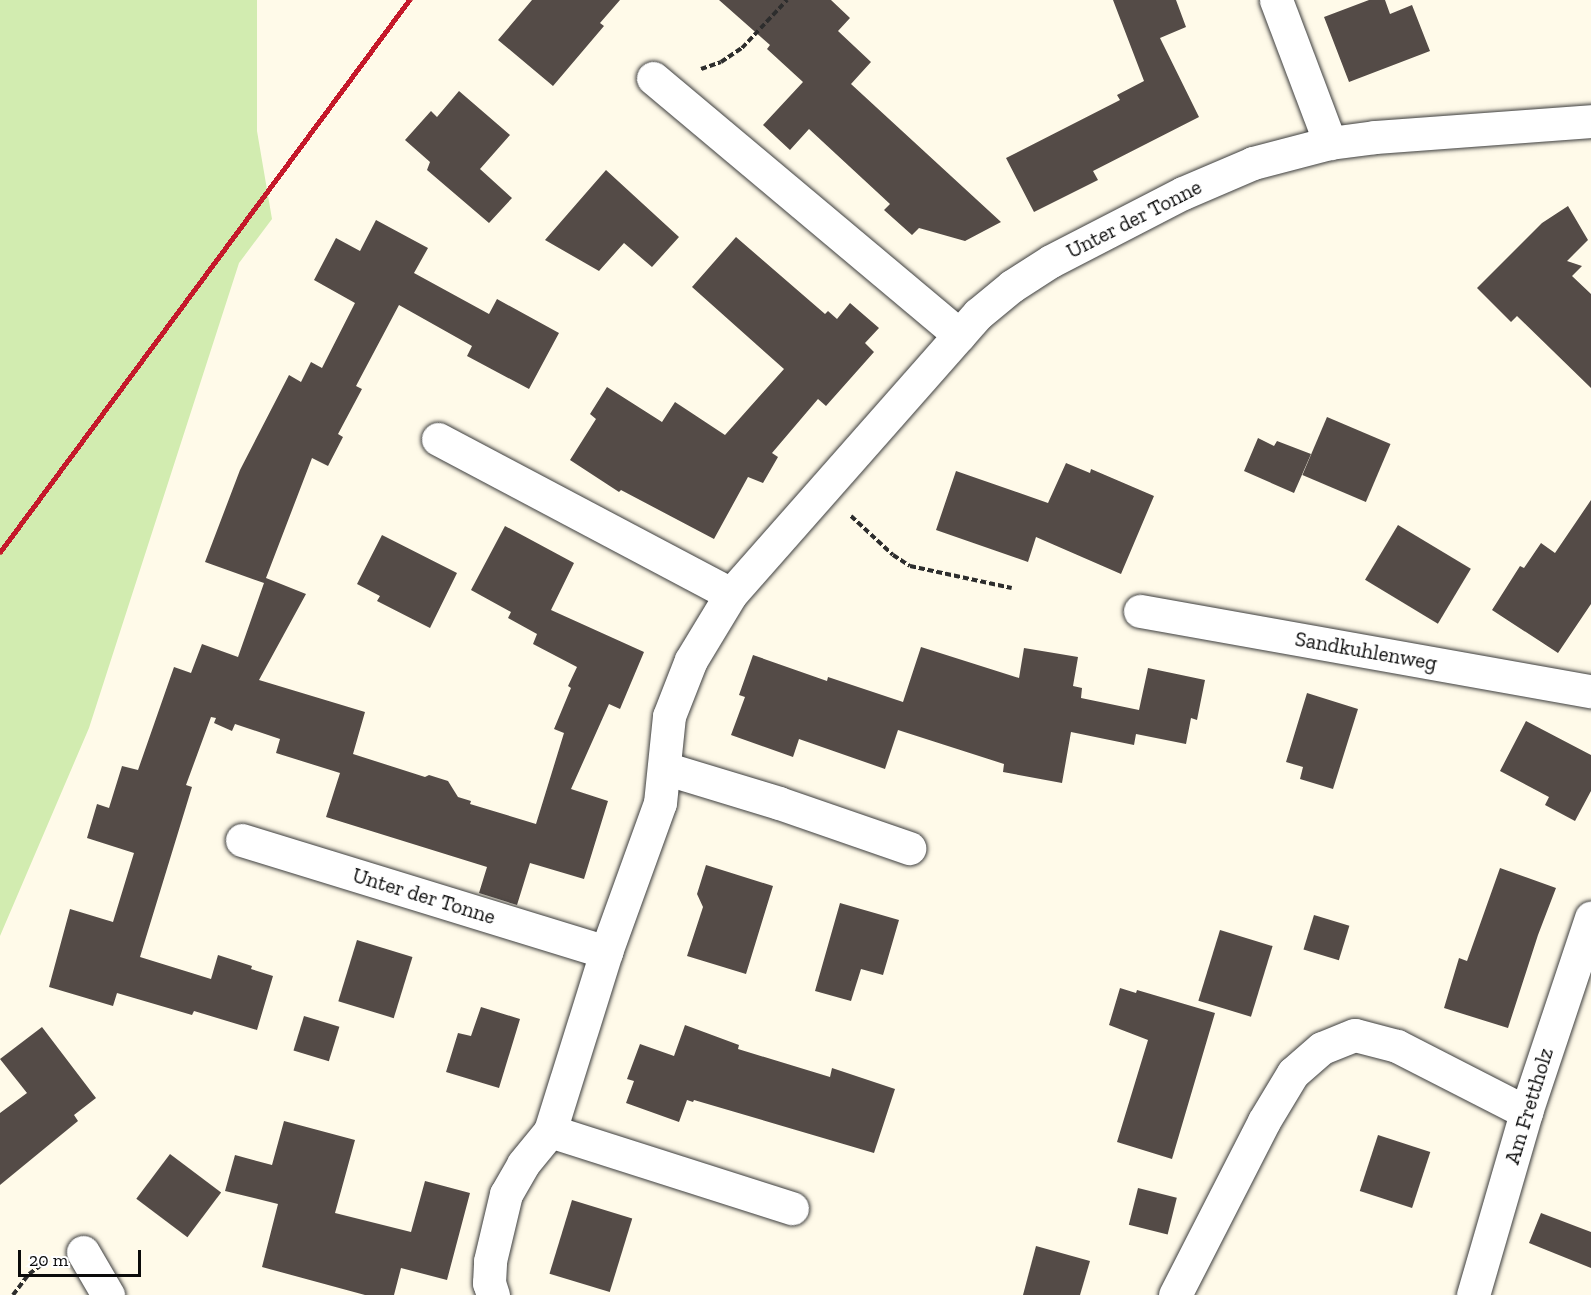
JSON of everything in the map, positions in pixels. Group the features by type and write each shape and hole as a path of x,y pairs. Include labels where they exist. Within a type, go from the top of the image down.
{"street":[{"path":"1276,0 1330,143"},
{"path":"653,78 959,335"},
{"name":"Unter der Tonne","path":"493,1295 489,1283 490,1261 506,1194 523,1164 550,1131 606,952 660,803 666,731 677,692 701,640 731,594 978,314 1012,286 1070,251 1220,176 1253,163 1330,143 1591,121"},
{"path":"438,439 731,594"},
{"name":"Sandkuhlenweg","path":"1140,611 1591,691"},
{"path":"664,768 779,803 909,848"},
{"name":"Unter der Tonne","path":"242,840 606,952"},
{"name":"Am Frettholz","path":"1473,1295 1526,1112 1591,918"},
{"path":"1175,1295 1264,1121 1293,1073 1322,1048 1355,1035 1397,1046 1526,1112"},
{"path":"550,1131 792,1208"},
{"path":"82,1252 108,1295"}],"path":[{"path":"653,78 695,71 721,62 742,48 788,0"},
{"path":"822,489 893,555 910,566 922,571 1012,588"},
{"path":"13,1295 29,1274 44,1262 82,1252"}],"green space":[{"path":"0,0 257,0 257,131 272,219 239,263 89,728 0,936"}],"building":[{"path":"532,0 620,0 600,23 604,26 553,86 498,40"},
{"path":"719,0 831,0 850,18 838,31 871,62 851,84 1001,222 965,241 919,228 912,235 884,210 890,204 809,129 790,150 763,125 803,82 767,49 770,45"},
{"path":"1113,0 1176,0 1186,27 1160,38 1199,117 1093,171 1098,180 1034,212 1006,158 1120,100 1117,95 1144,81"},
{"path":"1369,0 1385,0 1390,14 1412,5 1430,51 1349,82 1324,17"},
{"path":"459,91 510,135 480,169 512,198 489,223 427,170 430,162 405,140 431,111 437,117"},
{"path":"606,170 679,237 652,267 624,243 599,271 545,240"},
{"path":"1568,206 1588,240 1567,261 1582,266 1572,276 1591,294 1591,388 1517,316 1511,322 1477,288 1542,223"},
{"path":"376,220 428,248 414,273 489,314 497,299 559,333 529,389 467,356 472,346 399,305 356,386 362,389 338,434 343,437 328,466 312,458 266,578 306,594 259,680 365,712 353,754 425,777 429,775 448,781 458,797 471,801 470,804 536,824 564,733 554,729 571,688 568,686 577,667 533,644 537,634 508,618 511,612 471,590 505,526 574,563 551,610 644,652 620,709 609,704 571,789 608,801 584,879 530,863 517,905 479,893 487,867 326,817 340,773 276,753 280,739 235,724 232,731 214,723 216,718 211,717 186,785 192,787 140,957 211,979 218,955 252,966 251,969 273,976 257,1030 194,1011 192,1015 117,993 113,1006 49,987 70,909 113,922 134,853 87,838 97,804 109,808 122,766 138,770 174,667 191,673 202,644 238,657 264,583 205,562 240,470 289,375 301,382 311,362 322,368 355,303 314,280 336,238 360,251"},
{"path":"736,237 825,314 828,311 837,319 850,303 879,328 865,343 874,352 826,406 818,399 772,453 778,457 763,483 748,477 714,539 621,490 619,492 570,460 596,419 590,414 607,387 662,422 675,402 725,435 784,369 692,287"},
{"path":"1327,417 1391,444 1366,502 1302,475"},
{"path":"1258,438 1274,446 1277,441 1311,454 1294,493 1244,471"},
{"path":"1066,463 1090,473 1091,469 1154,496 1121,574 1036,537 1028,562 936,530 956,471 1048,503"},
{"path":"1591,500 1591,604 1558,653 1492,610 1520,566 1524,568 1541,543 1555,553"},
{"path":"1398,525 1471,569 1438,624 1365,580"},
{"path":"382,535 457,573 430,628 377,601 380,596 357,584"},
{"path":"921,647 1019,678 1024,648 1078,657 1073,686 1082,688 1081,698 1139,710 1148,668 1205,680 1197,720 1191,718 1186,744 1136,734 1134,745 1071,732 1062,783 1003,772 1004,764 898,730 885,769 799,739 793,757 731,735 745,697 739,695 753,655 827,681 828,677 903,702"},
{"path":"1307,693 1358,709 1333,789 1300,779 1303,767 1286,762"},
{"path":"1526,721 1591,755 1591,791 1575,821 1545,805 1549,797 1500,771"},
{"path":"706,865 773,886 746,974 687,956 703,907 697,894"},
{"path":"1500,868 1556,888 1508,1028 1444,1008 1459,958 1467,961"},
{"path":"840,903 899,920 883,975 861,969 851,1001 815,991"},
{"path":"1314,915 1349,926 1339,960 1303,949"},
{"path":"1220,930 1273,946 1251,1017 1198,1001"},
{"path":"357,940 412,957 394,1018 338,1001"},
{"path":"1120,988 1136,993 1137,990 1215,1013 1172,1159 1117,1142 1148,1040 1109,1025"},
{"path":"481,1007 520,1019 499,1088 446,1072 458,1033 471,1036"},
{"path":"304,1016 339,1027 329,1061 293,1050"},
{"path":"685,1025 739,1045 738,1049 830,1077 832,1068 895,1089 874,1153 694,1100 693,1102 687,1100 679,1122 626,1103 634,1081 627,1079 640,1044 674,1056"},
{"path":"42,1027 96,1098 74,1115 78,1121 0,1185 0,1113 27,1093 0,1059"},
{"path":"284,1121 355,1140 335,1213 411,1232 425,1181 470,1193 447,1280 401,1268 394,1295 365,1295 262,1267 278,1204 225,1191 235,1155 272,1165"},
{"path":"1378,1135 1430,1152 1412,1208 1360,1191"},
{"path":"170,1154 221,1193 187,1237 136,1199"},
{"path":"1138,1188 1177,1198 1168,1235 1129,1225"},
{"path":"572,1200 632,1218 610,1292 549,1274"},
{"path":"1541,1213 1591,1232 1591,1268 1529,1243"},
{"path":"1036,1246 1090,1261 1080,1295 1023,1295"}],"railway":[{"path":"0,552 409,0"}]}
